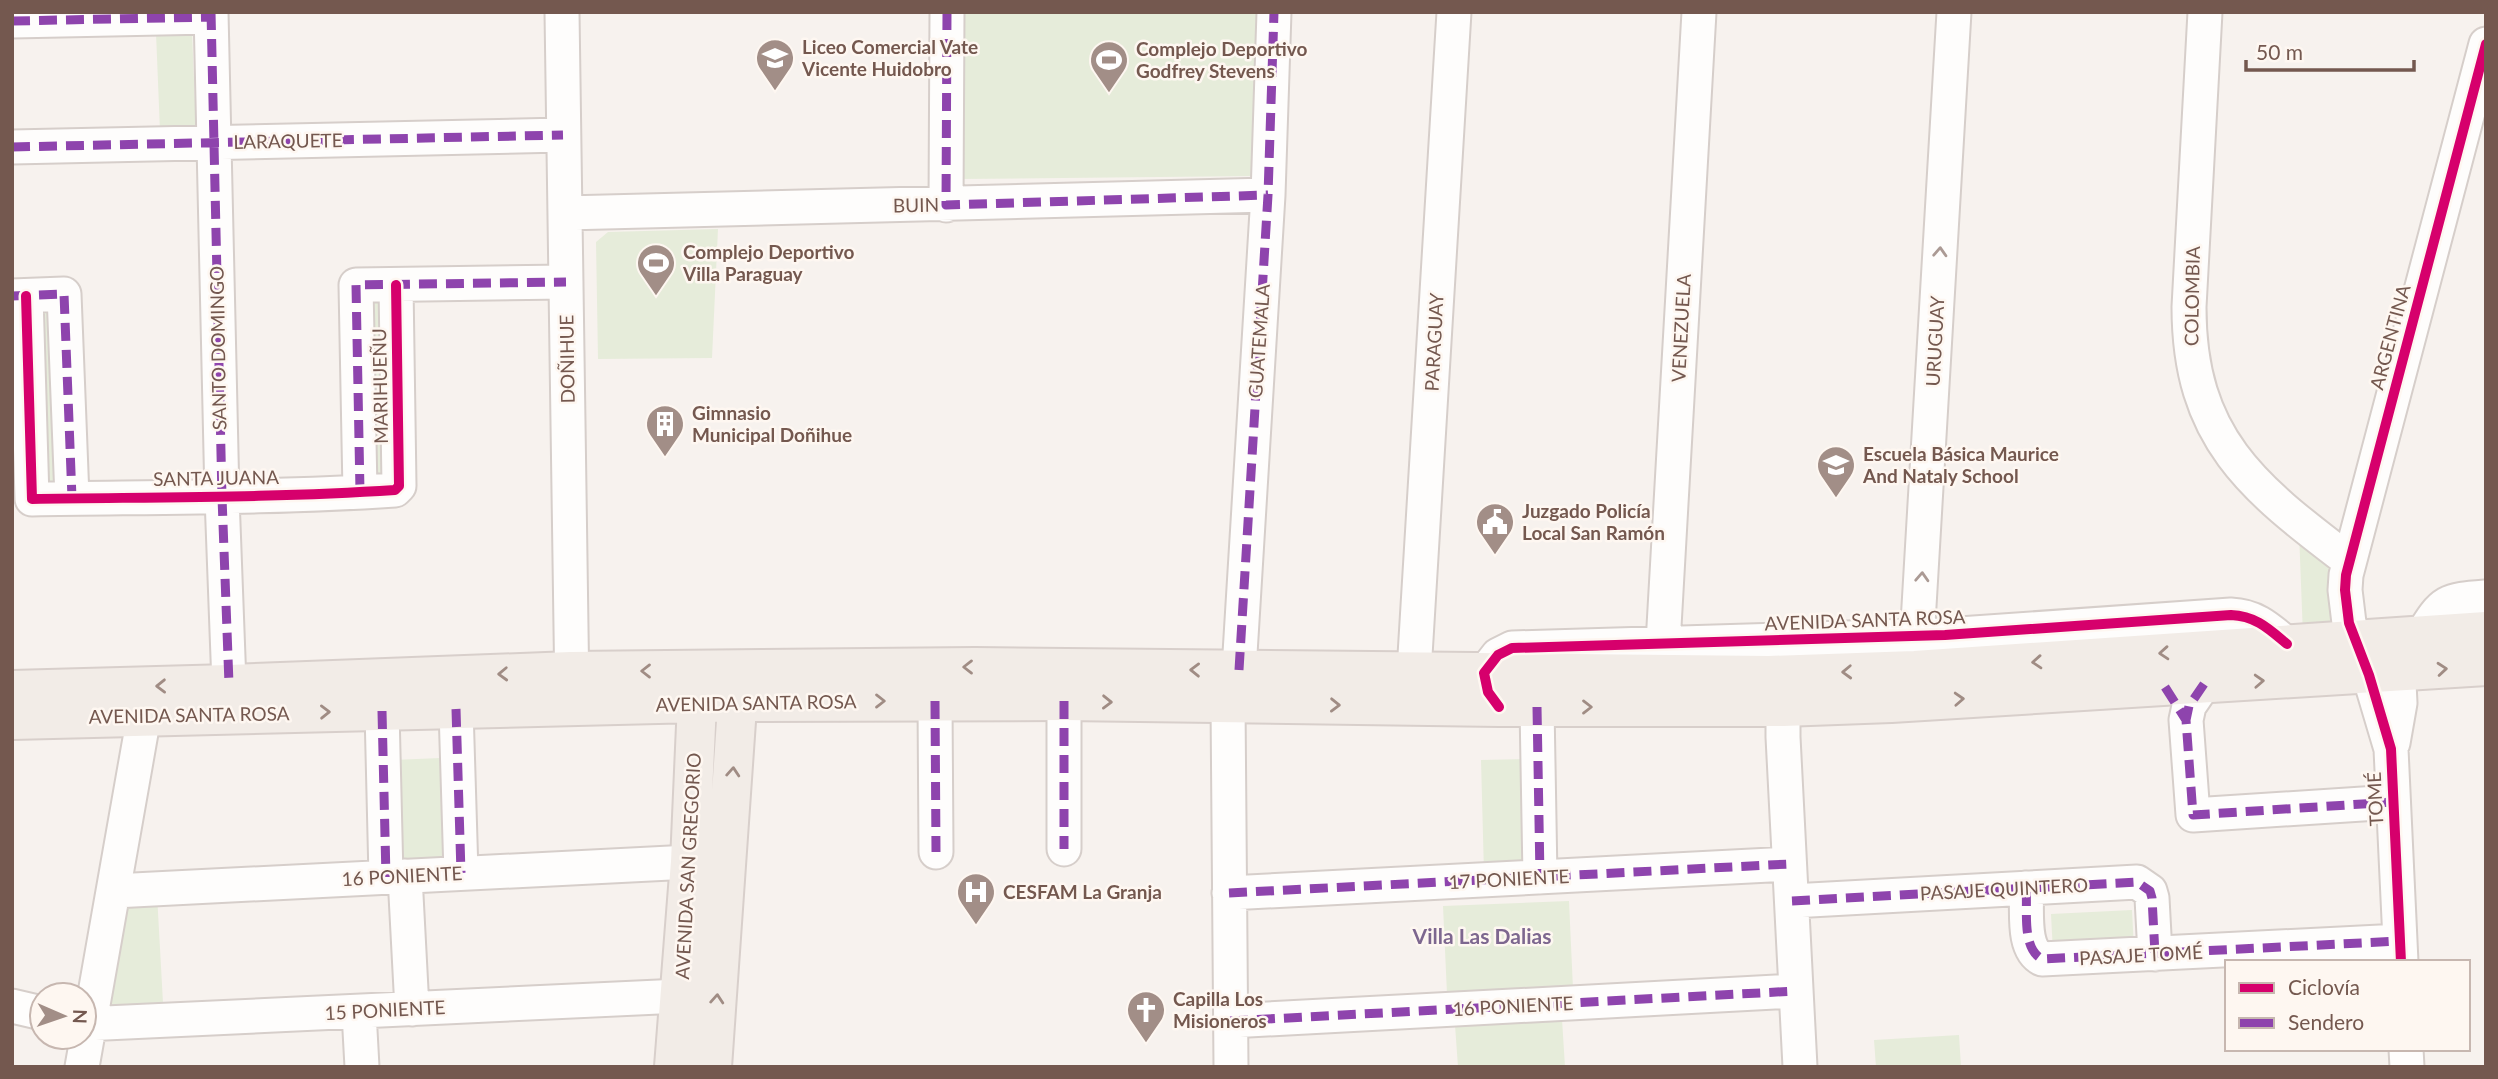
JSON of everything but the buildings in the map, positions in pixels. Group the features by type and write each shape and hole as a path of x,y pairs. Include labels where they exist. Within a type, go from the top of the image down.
{"main road":[{"name":"AVENIDA SANTA ROSA","path":"12,690 229,684 572,689 975,667 1499,707 1783,707 2204,684 2397,655 2486,631"},
{"name":"AVENIDA SANTA ROSA","path":"12,720 456,709 572,689 696,703 730,680 935,701 1064,701 1414,672 1756,675 1917,653 2355,640 2397,655 2486,666"},
{"path":"1891,703 1906,687 1917,653"},
{"name":"AVENIDA SAN GREGORIO","path":"712,1067 730,680"},
{"name":"AVENIDA SAN GREGORIO","path":"674,1067 690,862 696,703"}],"street":[{"name":"DOÑIHUE","path":"562,12 572,689"},
{"path":"946,205 947,12"},
{"name":"GUATEMALA","path":"1231,1067 1229,893 1233,687 1268,195 1274,12"},
{"name":"PARAGUAY","path":"1414,672 1454,12"},
{"name":"VENEZUELA","path":"1663,645 1699,12"},
{"name":"URUGUAY","path":"1917,653 1954,12"},
{"name":"COLOMBIA","path":"2205,12 2189,307 2190,350 2194,371 2206,408 2236,463 2267,495 2348,560"},
{"path":"17,18 211,15"},
{"name":"SANTO DOMINGO","path":"211,15 229,684"},
{"name":"ARGENTINA","path":"2355,640 2346,605 2348,560 2481,78 2486,44"},
{"name":"LARAQUETE","path":"12,147 563,135"},
{"name":"BUIN","path":"565,213 1268,195"},
{"path":"396,285 566,282"},
{"name":"MARIHUEÑU","path":"360,492 356,285 396,285 399,486"},
{"path":"19,296 64,295 72,498"},
{"name":"SANTA JUANA","path":"19,296 32,499 222,497 395,490 399,486"},
{"path":"2397,655 2447,603 2459,599 2486,597"},
{"name":"AVENIDA SANTA ROSA","path":"1484,673 1498,655 1512,648 1663,645 1917,653"},
{"name":"TOMÉ","path":"2397,655 2391,749 2401,951"},
{"path":"1484,673 1488,692 1499,707"},
{"path":"2204,684 2189,706 2186,719 2193,815 2393,802"},
{"path":"2165,687 2186,719"},
{"path":"935,701 936,852"},
{"path":"1064,701 1065,849"},
{"path":"1537,707 1539,877"},
{"path":"1783,707 1800,1067"},
{"path":"456,709 461,873"},
{"path":"382,711 396,877 412,1009"},
{"path":"96,981 144,716"},
{"name":"16 PONIENTE","path":"114,891 690,862"},
{"name":"17 PONIENTE","path":"1229,893 1789,864"},
{"name":"PASAJE QUINTERO","path":"1791,901 2130,882 2144,886 2152,898 2155,954"},
{"name":"PASAJE TOMÉ","path":"2026,888 2029,944 2035,956 2042,959 2155,954 2401,951"},
{"name":"16 PONIENTE","path":"1230,1021 1796,991"},
{"name":"15 PONIENTE","path":"98,1024 680,996"},
{"path":"359,1012 362,1067"}],"green space":[{"name":"Complejo Deportivo Godfrey Stevens","path":"960,12 1261,12 1255,176 958,179"},
{"path":"192,32 196,129 160,131 156,33"},
{"name":"Complejo Deportivo Villa Paraguay","path":"718,229 712,358 598,359 596,242 608,232"},
{"path":"384,293 397,486 373,487 375,301"},
{"path":"48,301 67,490 44,489 42,306"},
{"path":"2299,532 2331,564 2333,632 2303,636"},
{"path":"464,757 468,862 397,864 393,760"},
{"path":"1530,759 1533,871 1484,873 1481,760"},
{"path":"157,894 163,1003 110,1007 127,896"},
{"path":"1569,901 1573,989 1447,994 1443,906"},
{"path":"2132,910 2134,949 2053,953 2051,914"},
{"path":"1562,1019 1565,1067 1458,1067 1455,1025"},
{"path":"1959,1035 1961,1067 1876,1067 1874,1040"}],"marked path":[{"path":"211,12 229,684"},
{"path":"947,12 946,205 1268,195"},
{"path":"1239,670 1268,195 1274,12"},
{"path":"12,21 211,17"},
{"path":"12,147 563,135"},
{"path":"360,492 356,285 566,282"},
{"path":"12,296 64,294 72,498"},
{"path":"2204,684 2189,706 2186,720 2193,815 2393,802"},
{"path":"2165,687 2186,720"},
{"path":"935,701 936,852"},
{"path":"1064,701 1064,849"},
{"path":"1537,707 1540,877"},
{"path":"456,709 461,873"},
{"path":"382,711 386,877"},
{"path":"1229,893 1789,864"},
{"path":"1792,901 2137,882 2150,891 2152,898 2155,954"},
{"path":"2026,888 2028,937 2035,954 2042,959 2400,941"},
{"path":"1230,1021 1796,991"}],"cycle path":[{"path":"2401,960 2391,749 2369,675 2349,623 2346,575 2486,44"},
{"path":"26,296 32,499 214,497 395,490 399,486 396,285"},
{"path":"1499,707 1488,692 1484,673 1498,655 1512,648 1945,635 2231,615 2255,621 2287,644"}],"place":[{"name":"Liceo Comercial Vate Vicente Huidobro","path":"775,92"},
{"name":"Complejo Deportivo Godfrey Stevens","path":"1109,94"},
{"name":"Complejo Deportivo Villa Paraguay","path":"656,297"},
{"name":"Gimnasio Municipal Doñihue","path":"665,458"},
{"name":"Escuela Básica Maurice And Nataly School","path":"1836,499"},
{"name":"Juzgado Policía Local San Ramón","path":"1495,556"},
{"name":"CESFAM La Granja","path":"976,926"},
{"name":"Capilla Los Misioneros","path":"1146,1044"}],"district":[{"name":"Villa Las Dalias","path":"1482,937"}]}
